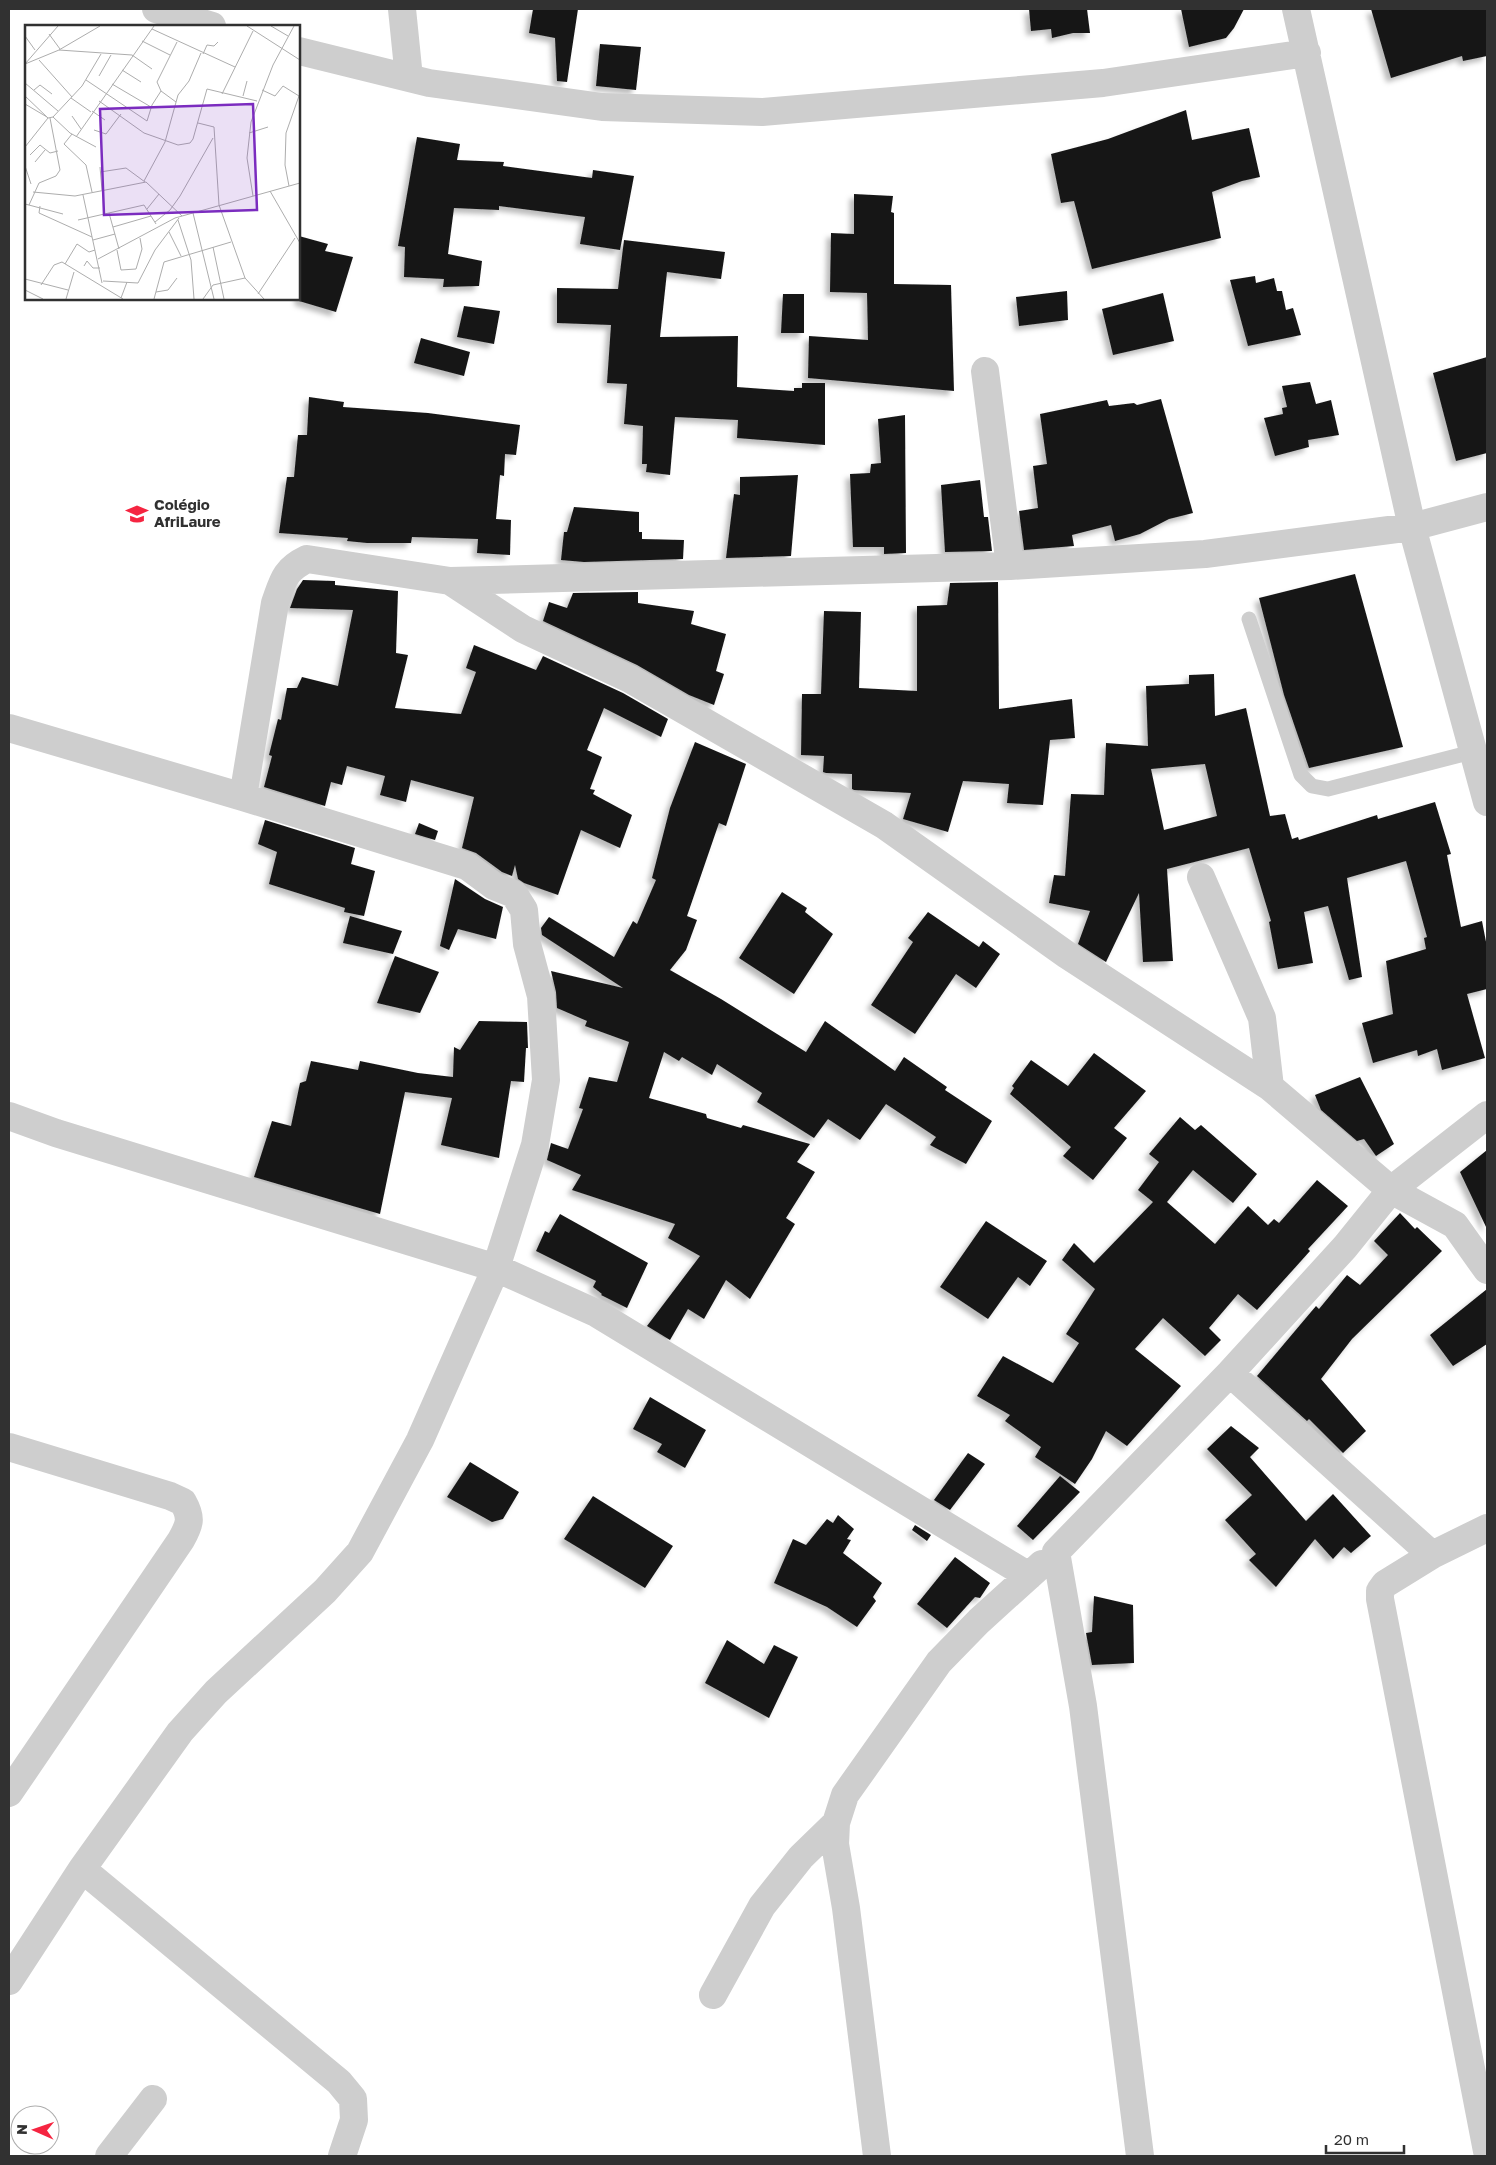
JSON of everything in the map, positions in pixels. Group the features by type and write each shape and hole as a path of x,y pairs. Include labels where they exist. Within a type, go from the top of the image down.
{"street":[{"path":"156,9 209,25"},
{"path":"402,9 409,78"},
{"path":"1296,9 1412,528 1487,802"},
{"path":"300,51 429,83 602,107 762,112 1104,83 1307,53"},
{"path":"985,370 1010,566"},
{"path":"243,797 275,603 284,579 293,566 307,560 450,581 1010,566 1205,554 1412,528 1487,507"},
{"path":"450,581 523,630 630,678 884,825 1068,955 1270,1087 1391,1190 1455,1225 1487,1270"},
{"path":"9,728 467,866 494,886 514,894 524,910 527,944 541,996 546,1080 535,1145 496,1268 420,1440 360,1552 325,1591 216,1692 180,1732 82,1870 9,1981"},
{"path":"1201,877 1262,1018 1270,1087"},
{"path":"877,2156 846,1908 835,1844 836,1823 844,1795 939,1662 979,1621 1056,1552 1230,1373 1346,1247 1391,1190 1487,1115"},
{"path":"9,1116 56,1133 496,1268 596,1313 1029,1576"},
{"path":"1230,1373 1432,1555"},
{"path":"9,1447 170,1496 182,1502 189,1519 189,1526 181,1540 9,1793"},
{"path":"1487,1528 1432,1555 1385,1584 1380,1592 1482,2092 1487,2151"},
{"path":"1056,1552 1082,1706 1140,2156"},
{"path":"713,1995 762,1906 801,1857 836,1823"},
{"path":"82,1870 339,2082 353,2099 354,2120 342,2156"},
{"path":"109,2156 154,2099"}],"lane":[{"path":"1249,619 1301,775 1312,786 1328,789 1472,752"}],"building":[{"path":"533,9 578,9 567,82 557,81 555,38 529,33"},
{"path":"1029,9 1087,9 1090,33 1073,33 1052,38 1051,29 1031,31"},
{"path":"1181,9 1244,9 1234,28 1226,38 1189,47"},
{"path":"1371,9 1487,9 1487,56 1463,61 1462,56 1391,78"},
{"path":"600,44 641,47 636,90 596,86"},
{"path":"1186,110 1192,140 1249,128 1260,177 1242,181 1212,192 1221,238 1092,269 1074,201 1061,203 1051,154 1108,139"},
{"path":"417,137 460,144 457,160 504,162 503,166 592,178 593,170 634,176 620,250 580,244 585,217 499,206 499,210 454,208 448,254 482,261 479,286 443,287 444,279 404,277 405,247 398,246"},
{"path":"854,194 893,196 891,212 894,213 894,284 951,285 954,391 808,378 809,336 868,340 867,293 830,292 831,233 854,234"},
{"path":"300,236 328,244 325,251 353,257 336,312 299,301"},
{"path":"624,240 725,252 721,279 667,272 660,337 738,336 737,387 794,391 794,388 802,388 802,383 825,383 825,445 737,438 738,420 675,417 670,475 646,472 647,464 642,464 643,426 624,424 627,384 607,383 611,325 557,323 557,288 618,289"},
{"path":"1255,276 1256,283 1274,278 1277,291 1282,291 1286,310 1293,308 1301,335 1248,346 1230,280"},
{"path":"1067,291 1068,320 1019,326 1016,297"},
{"path":"1163,293 1174,341 1113,355 1102,309"},
{"path":"783,294 804,294 804,333 781,333"},
{"path":"464,306 500,311 494,344 457,337"},
{"path":"421,338 470,352 464,376 414,363"},
{"path":"1487,357 1487,453 1456,461 1433,373"},
{"path":"1310,382 1316,404 1331,400 1339,435 1308,440 1309,447 1275,456 1264,418 1283,414 1282,408 1287,407 1282,386"},
{"path":"309,397 344,402 343,407 428,413 520,425 516,455 505,454 504,476 500,475 496,519 511,520 510,555 477,553 478,539 412,537 411,543 367,543 347,541 348,538 279,533 287,477 294,477 298,435 307,435"},
{"path":"1161,399 1193,513 1169,519 1140,534 1115,541 1111,525 1072,535 1074,546 1024,550 1019,511 1038,508 1033,466 1047,464 1040,414 1107,400 1109,406 1134,403 1137,405"},
{"path":"905,415 906,553 884,554 884,547 853,547 850,474 870,473 871,464 881,463 878,419"},
{"path":"798,475 791,556 726,558 734,494 740,495 740,477"},
{"path":"980,480 984,517 988,517 992,551 945,552 941,485"},
{"path":"574,507 639,512 639,532 642,532 642,539 684,540 683,559 584,562 561,560 564,532 567,532"},
{"path":"1355,574 1403,747 1309,768 1284,695 1259,598"},
{"path":"303,580 335,581 335,585 398,591 396,653 408,655 395,708 461,714 476,672 466,668 474,645 536,670 543,656 623,693 668,719 661,737 604,708 587,750 602,757 590,789 595,790 593,794 632,815 620,848 581,830 558,895 518,879 515,865 512,876 502,872 476,853 462,848 474,797 411,780 406,802 380,795 385,776 347,766 342,785 331,782 325,806 264,787 272,756 269,755 278,719 281,720 287,688 297,688 302,677 338,686 353,610 290,608 297,589"},
{"path":"998,582 999,709 1072,699 1075,738 1050,740 1043,805 1007,803 1009,784 963,781 948,832 903,819 911,793 854,790 852,789 852,774 823,772 824,756 801,755 802,694 821,694 824,611 861,612 859,688 917,691 917,606 947,605 950,583"},
{"path":"638,592 638,603 694,611 691,624 726,634 716,671 724,674 714,705 689,695 637,665 543,621 549,602 567,608 573,593"},
{"path":"1214,674 1215,716 1246,708 1270,816 1285,814 1292,839 1298,837 1299,840 1377,815 1378,819 1435,802 1451,854 1447,855 1461,927 1482,921 1487,947 1487,989 1467,994 1485,1058 1442,1070 1437,1049 1418,1056 1417,1050 1373,1063 1362,1023 1393,1014 1386,961 1426,949 1424,938 1427,937 1406,861 1347,878 1362,977 1349,980 1328,906 1304,912 1313,963 1278,969 1269,922 1271,921 1249,848 1167,869 1173,961 1143,962 1139,893 1106,962 1078,944 1090,911 1049,903 1054,875 1065,876 1071,794 1104,795 1106,743 1148,746 1146,686 1189,684 1189,675","holes":["1205,764 1217,816 1164,830 1151,769"]},
{"path":"695,742 746,764 726,826 719,823 687,916 697,920 686,950 670,970 806,1052 825,1021 895,1071 904,1057 947,1087 945,1090 992,1121 966,1164 930,1145 936,1137 886,1104 860,1140 828,1119 814,1138 757,1102 762,1093 717,1064 712,1075 682,1057 679,1061 664,1052 649,1098 706,1114 707,1118 741,1128 743,1125 810,1144 797,1162 815,1172 786,1218 795,1224 750,1299 726,1280 704,1319 688,1309 670,1340 647,1326 700,1256 668,1238 675,1224 572,1190 581,1175 547,1160 551,1143 568,1149 583,1109 579,1108 589,1077 617,1082 629,1042 585,1026 587,1021 557,1008 556,992 551,971 623,988 542,935 541,928 549,917 614,957 633,921 637,924 656,880 652,878 670,808"},
{"path":"265,820 355,848 351,864 375,871 364,916 344,912 345,908 269,884 277,852 258,844"},
{"path":"419,823 438,831 435,840 415,834"},
{"path":"455,879 485,899 503,907 496,939 458,929 449,950 440,946"},
{"path":"782,892 807,908 805,912 833,934 794,994 739,958"},
{"path":"928,912 979,947 983,941 1000,954 976,988 956,974 915,1034 871,1005 913,942 908,938"},
{"path":"350,916 402,931 393,954 343,943"},
{"path":"395,956 439,972 420,1013 377,1003"},
{"path":"479,1021 527,1022 528,1048 526,1048 524,1082 511,1081 499,1158 441,1145 452,1098 405,1092 380,1214 254,1177 272,1121 291,1126 300,1083 306,1081 311,1061 358,1070 360,1061 418,1073 453,1077 454,1047 460,1050"},
{"path":"1094,1053 1146,1091 1114,1128 1127,1138 1093,1180 1063,1156 1071,1147 1010,1094 1014,1088 1012,1086 1031,1060 1068,1086"},
{"path":"1360,1077 1394,1144 1376,1156 1364,1139 1357,1141 1321,1110 1315,1095"},
{"path":"1180,1117 1195,1130 1201,1125 1257,1174 1233,1203 1193,1170 1167,1202 1215,1244 1248,1206 1268,1225 1274,1219 1279,1223 1317,1180 1348,1206 1308,1249 1310,1251 1257,1310 1238,1294 1209,1328 1221,1340 1205,1356 1163,1318 1135,1349 1181,1386 1127,1446 1106,1431 1092,1459 1075,1484 1035,1457 1041,1447 1005,1421 1010,1415 977,1396 1003,1356 1053,1383 1079,1343 1066,1334 1095,1289 1062,1260 1074,1243 1094,1263 1153,1202 1138,1190 1159,1162 1149,1154"},
{"path":"1487,1150 1487,1229 1460,1172"},
{"path":"1400,1213 1415,1229 1417,1227 1442,1251 1352,1339 1321,1379 1366,1431 1343,1453 1309,1419 1307,1421 1257,1376 1316,1306 1319,1309 1347,1275 1360,1285 1388,1255 1374,1241"},
{"path":"560,1214 648,1263 627,1308 601,1295 593,1287 596,1281 536,1251 545,1231 549,1233"},
{"path":"986,1221 1047,1261 1030,1286 1018,1277 988,1319 940,1287"},
{"path":"1487,1289 1487,1344 1453,1366 1430,1335"},
{"path":"650,1397 706,1430 685,1468 657,1452 662,1444 633,1429"},
{"path":"1231,1426 1259,1448 1250,1457 1306,1521 1333,1494 1371,1536 1351,1553 1344,1547 1333,1559 1315,1539 1276,1587 1249,1560 1256,1554 1225,1520 1252,1495 1207,1449"},
{"path":"968,1453 985,1464 950,1510 934,1500"},
{"path":"470,1462 519,1492 503,1519 492,1522 447,1497"},
{"path":"1060,1476 1080,1492 1033,1540 1017,1526"},
{"path":"593,1496 673,1546 645,1588 564,1539"},
{"path":"838,1515 854,1529 847,1539 851,1540 843,1553 882,1583 873,1597 876,1601 857,1627 827,1607 774,1583 793,1539 806,1545 827,1519 833,1523"},
{"path":"915,1525 931,1535 927,1541 912,1530"},
{"path":"955,1557 990,1583 980,1598 975,1597 947,1628 917,1604"},
{"path":"1094,1596 1133,1605 1134,1663 1092,1665 1086,1633 1092,1632"},
{"path":"727,1640 764,1664 774,1645 798,1657 769,1718 705,1683"}],"place":[{"name":"Colégio AfriLaure","path":"137,514"}]}
